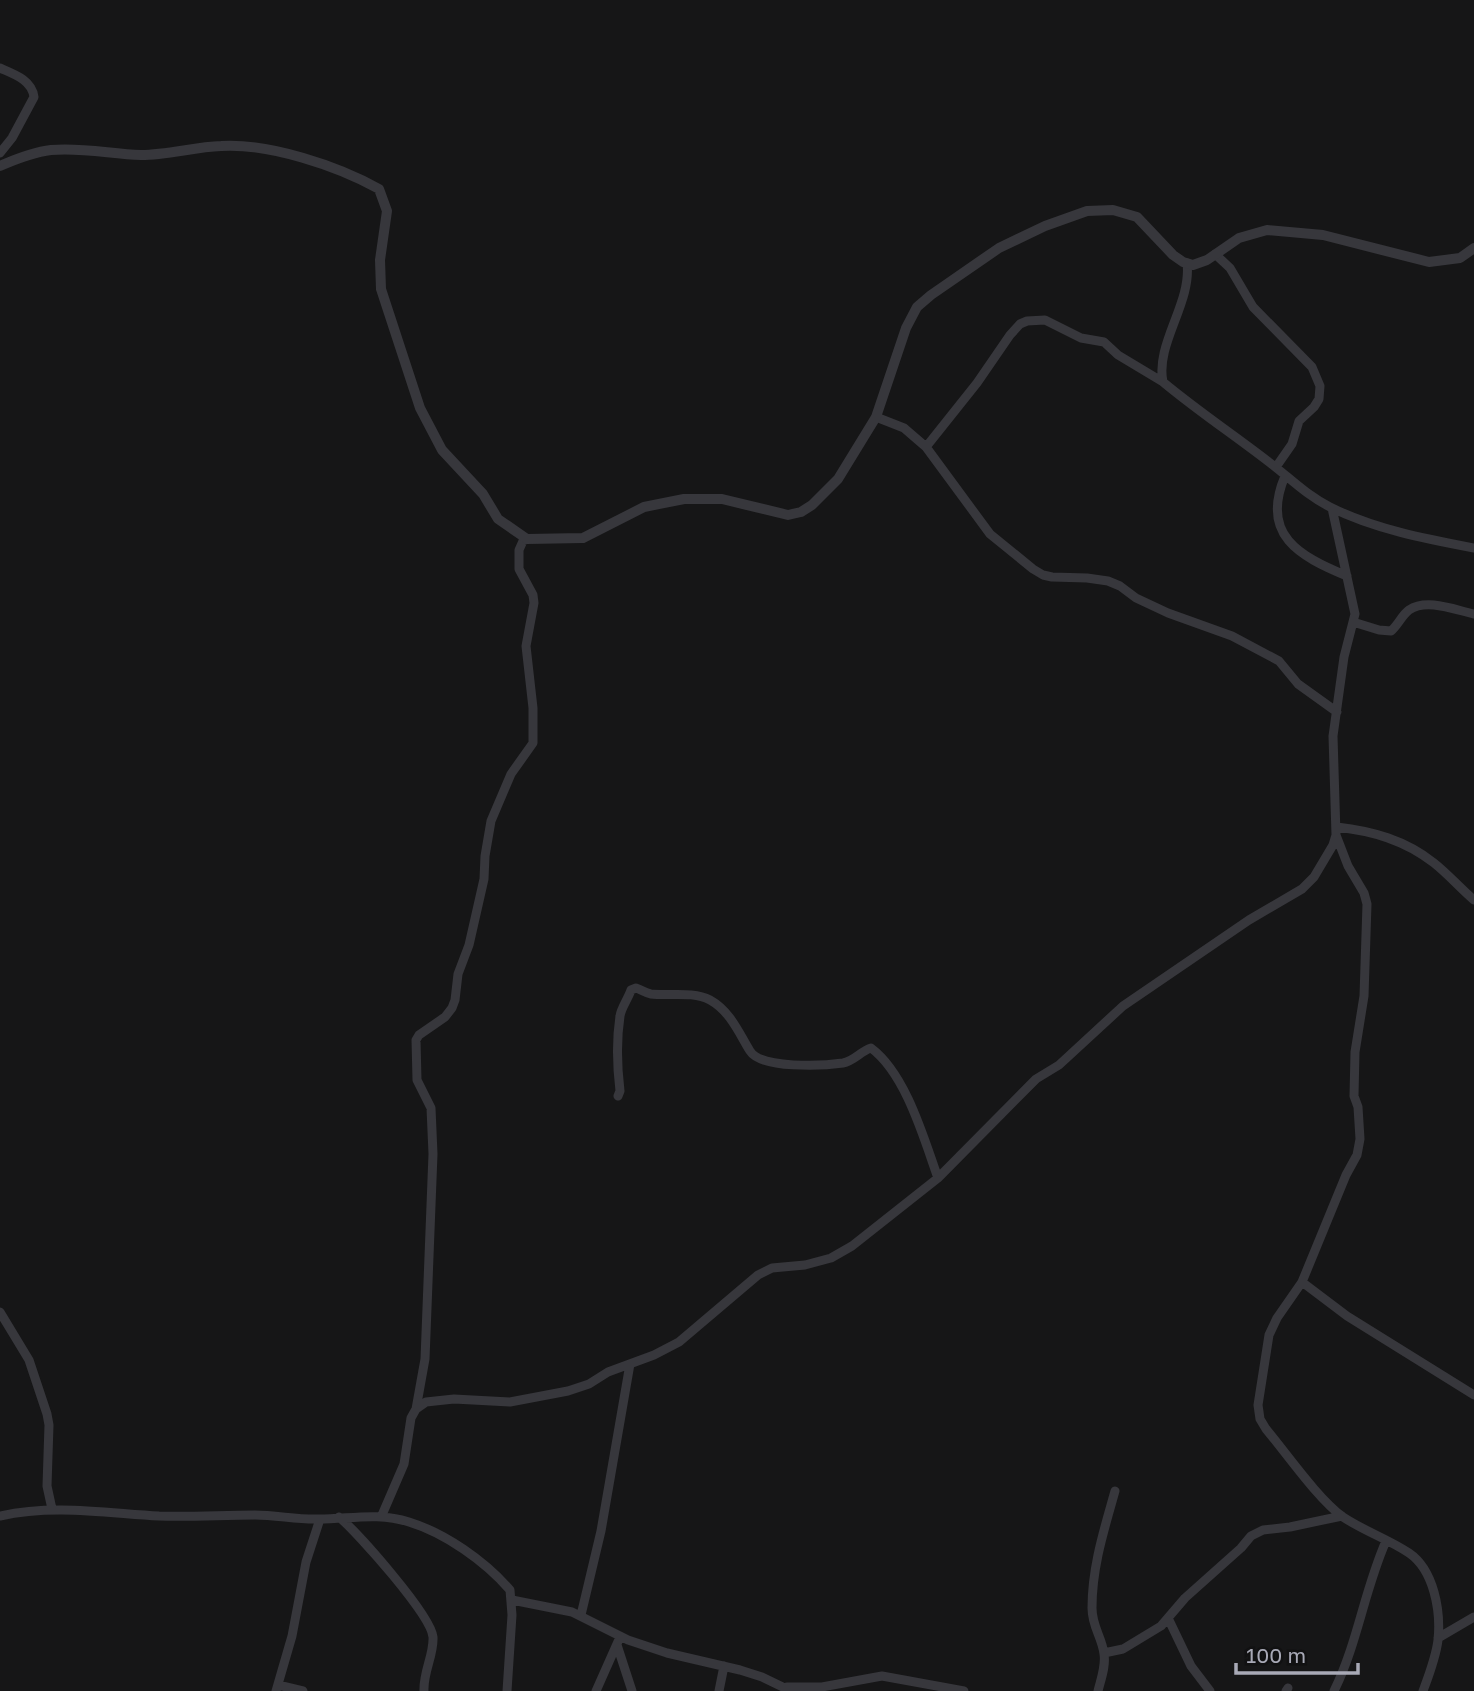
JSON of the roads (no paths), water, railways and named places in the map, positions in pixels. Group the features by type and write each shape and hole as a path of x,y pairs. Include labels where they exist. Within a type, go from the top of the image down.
{"street":[{"path":"0,68 27,82 32,87 34,97 12,138 0,153"},
{"path":"0,166 49,150 145,155 219,146 252,146 354,176 379,189 387,211 380,260 381,289 420,408 442,450 483,494 498,519 527,539"},
{"path":"382,1515 404,1464 411,1418 416,1409 425,1359 433,1154 431,1108 417,1080 416,1041 419,1035 452,1009 458,974 471,935 484,879 491,821 511,774 533,743 533,708 526,646 534,603 533,595 519,569 519,550 523,541 583,538 644,507 684,499 722,499 789,515 801,512 838,479 876,417 906,328 917,307 930,295 999,248 1074,215 1087,211 1113,210 1137,216 1173,255 1193,265 1207,260 1239,238 1267,230 1323,235 1429,262 1460,258 1474,248"},
{"path":"1216,254 1230,268 1253,307 1312,367 1321,386 1319,399 1299,421 1292,444 1276,467"},
{"path":"1163,382 1161,373 1164,359 1189,276 1187,263"},
{"path":"926,447 1020,324 1045,320 1081,338 1104,342 1118,355 1163,382 1276,467 1304,492 1332,508 1379,526 1474,548"},
{"path":"876,417 904,428 926,447 990,534 1033,569 1052,577 1108,581 1168,613 1232,636 1279,661 1298,684 1337,712"},
{"path":"1285,476 1277,495 1276,509 1294,550 1312,562 1347,576"},
{"path":"1332,508 1354,605 1333,736 1332,775 1336,831 1348,866 1364,893 1367,904 1364,996 1355,1052 1354,1096 1360,1121 1360,1139 1357,1155 1346,1175 1302,1283 1277,1318 1269,1335 1259,1394 1260,1419 1328,1504 1342,1516 1409,1552 1421,1563 1435,1592 1438,1638 1423,1691"},
{"path":"1353,622 1385,632 1391,631 1408,611 1418,606 1443,607 1474,614"},
{"path":"416,1409 434,1400 510,1402 589,1384 608,1372 654,1355 679,1342 758,1275 772,1268 805,1265 831,1258 852,1246 938,1178 1036,1079 1059,1065 1123,1006 1249,920 1302,889 1324,861 1336,831"},
{"path":"1336,831 1382,835 1413,849 1433,862 1474,900"},
{"path":"618,1096 620,1091 616,1051 620,1015 631,990 636,988 650,994 708,998 738,1028 751,1054 763,1061 785,1065 842,1063 872,1048 883,1059 903,1089 938,1178"},
{"path":"1302,1283 1347,1316 1474,1395"},
{"path":"0,1312 29,1360 47,1414 47,1486 52,1509"},
{"path":"581,1615 601,1531 630,1363"},
{"path":"1098,1691 1104,1653 1092,1622 1092,1594 1095,1564 1115,1492"},
{"path":"0,1516 52,1509 161,1516 257,1515 320,1519 382,1515 408,1521 446,1539 510,1590 512,1600 508,1691"},
{"path":"1104,1653 1123,1649 1149,1635 1251,1536 1263,1530 1342,1516"},
{"path":"339,1517 351,1527 410,1596 430,1628 433,1640 424,1677 424,1691"},
{"path":"303,1691 277,1688 292,1636 306,1562 320,1519"},
{"path":"1334,1691 1351,1654 1371,1577 1386,1541"},
{"path":"512,1600 581,1615 619,1641 724,1666 762,1677 789,1689 822,1687 882,1676 964,1691"},
{"path":"1438,1638 1474,1617"},
{"path":"1168,1618 1191,1666 1210,1691"},
{"path":"596,1691 619,1641"},
{"path":"619,1641 632,1691"},
{"path":"719,1691 724,1666"}]}
